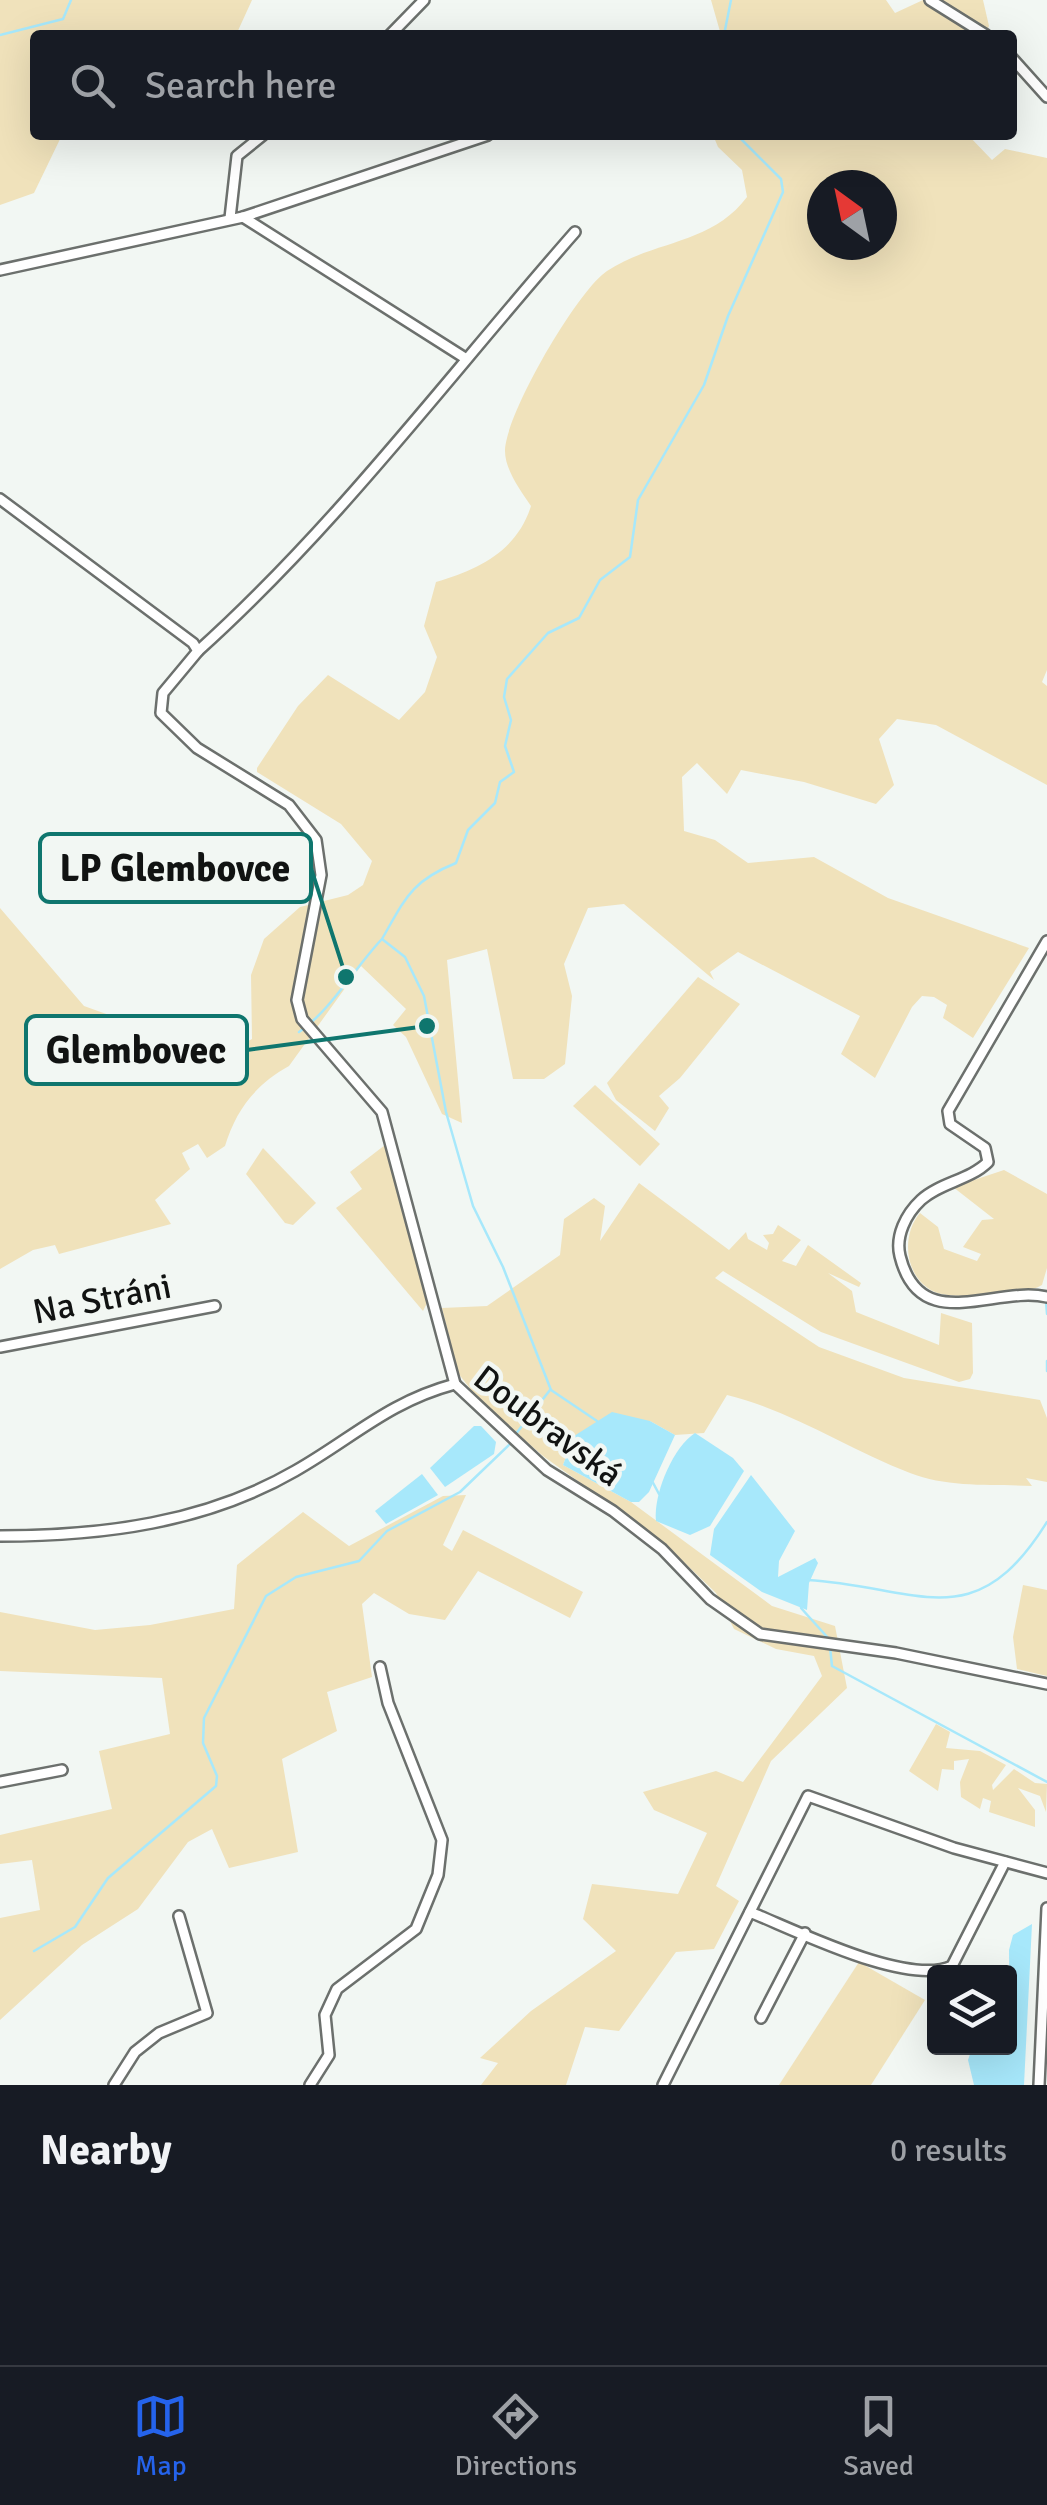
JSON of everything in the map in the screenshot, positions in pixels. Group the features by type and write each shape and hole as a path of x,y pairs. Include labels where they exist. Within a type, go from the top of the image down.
{"street":[{"path":"395,30 424,0"},
{"path":"930,0 978,30"},
{"path":"1017,64 1047,97"},
{"path":"230,218 237,156 257,140"},
{"path":"0,270 156,239 242,217 473,140"},
{"path":"242,217 464,358"},
{"path":"455,1384 382,1112 302,1018 297,1000 321,875 316,840 289,805 196,748 170,726 159,708 164,693 198,651 264,592 322,528 575,232"},
{"path":"0,499 184,633 198,651"},
{"path":"1047,941 948,1111 950,1124 985,1148 988,1162 923,1198 903,1224 899,1245 901,1260 914,1284 924,1295 940,1302 1047,1297"},
{"name":"Na Stráni","path":"0,1346 214,1306"},
{"name":"Doubravská","path":"0,1536 114,1532 206,1510 291,1474 412,1396 455,1384 547,1470 613,1511 662,1549 710,1598 760,1634 896,1653 1047,1684"},
{"path":"310,2085 330,2055 325,2015 337,1990 416,1929 438,1875 442,1840 388,1703 380,1667"},
{"path":"0,1782 62,1770"},
{"path":"663,2085 808,1796 1047,1873"},
{"path":"750,1912 894,1965 939,1972 952,1966 1005,1862"},
{"path":"1038,2085 1047,1908"},
{"path":"114,2085 134,2052 160,2033 207,2012 179,1916"},
{"path":"762,2018 805,1934"}],"shaded area":[{"path":"0,0 252,0 238,30 30,30 30,140 60,140 34,193 0,205"},
{"path":"711,0 886,0 895,13 923,0 983,0 989,26 987,30 720,30"},
{"path":"715,140 973,140 992,160 1005,149 1047,158 1047,670 1042,682 1047,686 1047,785 936,725 897,719 879,739 894,785 876,804 804,782 741,770 727,794 697,763 682,777 684,831 715,840 748,863 814,857 888,898 1029,948 973,1038 943,1018 947,1005 934,997 922,996 912,1007 875,1078 841,1054 860,1016 738,952 710,972 714,980 624,904 588,908 564,964 572,996 565,1064 544,1079 513,1079 487,949 447,960 462,1123 442,1114 406,1037 393,1025 406,1009 361,966 289,1066 266,1081 248,1100 225,1146 207,1158 198,1144 182,1153 190,1169 155,1200 171,1224 59,1254 55,1245 33,1250 0,1269 0,908 84,1006 137,1025 182,1077 252,1039 251,975 264,939 300,907 348,895 363,885 372,861 341,824 257,772 257,768 298,706 328,675 399,720 425,692 437,657 424,626 436,582 481,565 506,547 525,522 531,506 506,458 508,434 529,384 562,327 607,271 717,224 747,197 742,170"},
{"path":"698,977 740,1004 680,1078 659,1096 669,1108 655,1131 616,1100 607,1083"},
{"path":"595,1085 660,1144 640,1166 573,1106"},
{"path":"385,1145 427,1303 423,1311 336,1208 362,1189 350,1172"},
{"path":"263,1148 316,1203 293,1225 285,1223 246,1174"},
{"path":"1004,1170 1047,1194 1047,1268 1042,1285 1006,1294 973,1296 944,1294 925,1286 912,1267 908,1245 920,1213 938,1227 944,1249 977,1261 981,1254 963,1247 982,1220 994,1219 953,1187"},
{"path":"639,1183 729,1250 746,1232 748,1239 767,1250 769,1243 763,1235 773,1234 778,1225 801,1240 782,1261 796,1266 808,1245 861,1283 859,1287 828,1273 852,1291 856,1312 939,1345 941,1313 972,1323 973,1373 970,1379 959,1382 821,1332 723,1271 715,1278 819,1347 904,1378 1040,1400 1047,1418 1047,1482 1026,1478 1032,1486 986,1485 925,1478 797,1420 727,1395 704,1433 675,1435 650,1421 574,1436 563,1465 631,1502 772,1606 835,1626 847,1688 771,1761 716,1886 739,1901 714,1949 676,1952 619,2031 585,2027 566,2085 481,2085 498,2063 480,2058 531,2011 616,1951 583,1919 592,1884 678,1894 707,1833 654,1810 643,1792 716,1771 743,1782 822,1676 814,1656 776,1649 734,1629 716,1593 663,1542 543,1456 479,1400 458,1373 442,1308 487,1306 560,1255 564,1219 594,1198 605,1206 600,1241"},
{"path":"466,1495 443,1545 452,1551 463,1530 583,1592 570,1618 478,1571 445,1620 409,1614 374,1593 362,1604 372,1677 327,1692 337,1731 282,1759 298,1852 229,1868 212,1829 188,1842 138,1909 82,1945 0,2020 0,1918 40,1910 32,1860 0,1864 0,1835 112,1809 99,1751 170,1734 162,1678 0,1671 0,1612 95,1630 150,1625 234,1609 237,1565 303,1512 349,1546 443,1496"},
{"path":"1023,1585 1047,1590 1047,1676 1017,1669 1013,1637"},
{"path":"936,1724 950,1732 946,1748 980,1751 1006,1765 992,1785 993,1790 1014,1769 1035,1783 1047,1784 1046,1812 1040,1796 1018,1788 1035,1810 1035,1827 989,1812 991,1801 983,1798 980,1809 961,1797 960,1782 969,1759 954,1761 954,1770 942,1769 938,1791 909,1771"},
{"path":"859,1962 925,2000 871,2085 779,2085"}],"water":[{"path":"612,1412 650,1421 675,1435 649,1492 639,1502 631,1502 563,1465 574,1436"},
{"path":"474,1426 481,1426 496,1442 494,1454 445,1487 430,1468"},
{"path":"695,1433 733,1458 744,1471 710,1526 690,1535 656,1521 656,1511 672,1461"},
{"path":"422,1474 438,1495 386,1524 375,1511"},
{"path":"751,1475 795,1531 779,1561 778,1577 815,1558 818,1563 809,1583 807,1610 762,1592 710,1555 714,1529"},
{"path":"1032,1924 1024,2085 974,2085 970,2055 1017,2055 1017,1965 1009,1965 1013,1935"}],"waterway":[{"path":"0,35 63,19 71,0"},
{"path":"725,30 731,0"},
{"path":"597,1421 551,1390 503,1267 473,1206 446,1112 424,996 405,957 382,939 419,884 456,863 468,830 495,803 500,782 514,772 505,746 511,720 504,697 507,679 548,633 579,618 600,580 630,557 638,500 704,385 728,316 783,192 781,179 742,140"},
{"path":"299,1032 331,1001 381,940"},
{"path":"1046,1302 1047,1314"},
{"path":"1047,1361 1047,1371"},
{"path":"515,1435 550,1390"},
{"path":"34,1951 75,1927 108,1878 216,1786 217,1776 203,1743 204,1718 266,1596 296,1577 359,1561 387,1531 460,1492 512,1442"},
{"path":"651,1479 659,1494"},
{"path":"808,1580 914,1596 942,1598 969,1594 995,1581 1020,1558 1047,1522"},
{"path":"801,1608 829,1639"},
{"path":"830,1647 832,1666 1047,1782"}],"place":[{"name":"LP Glembovce","path":"346,977"},
{"name":"Glembovec","path":"427,1026"}]}
